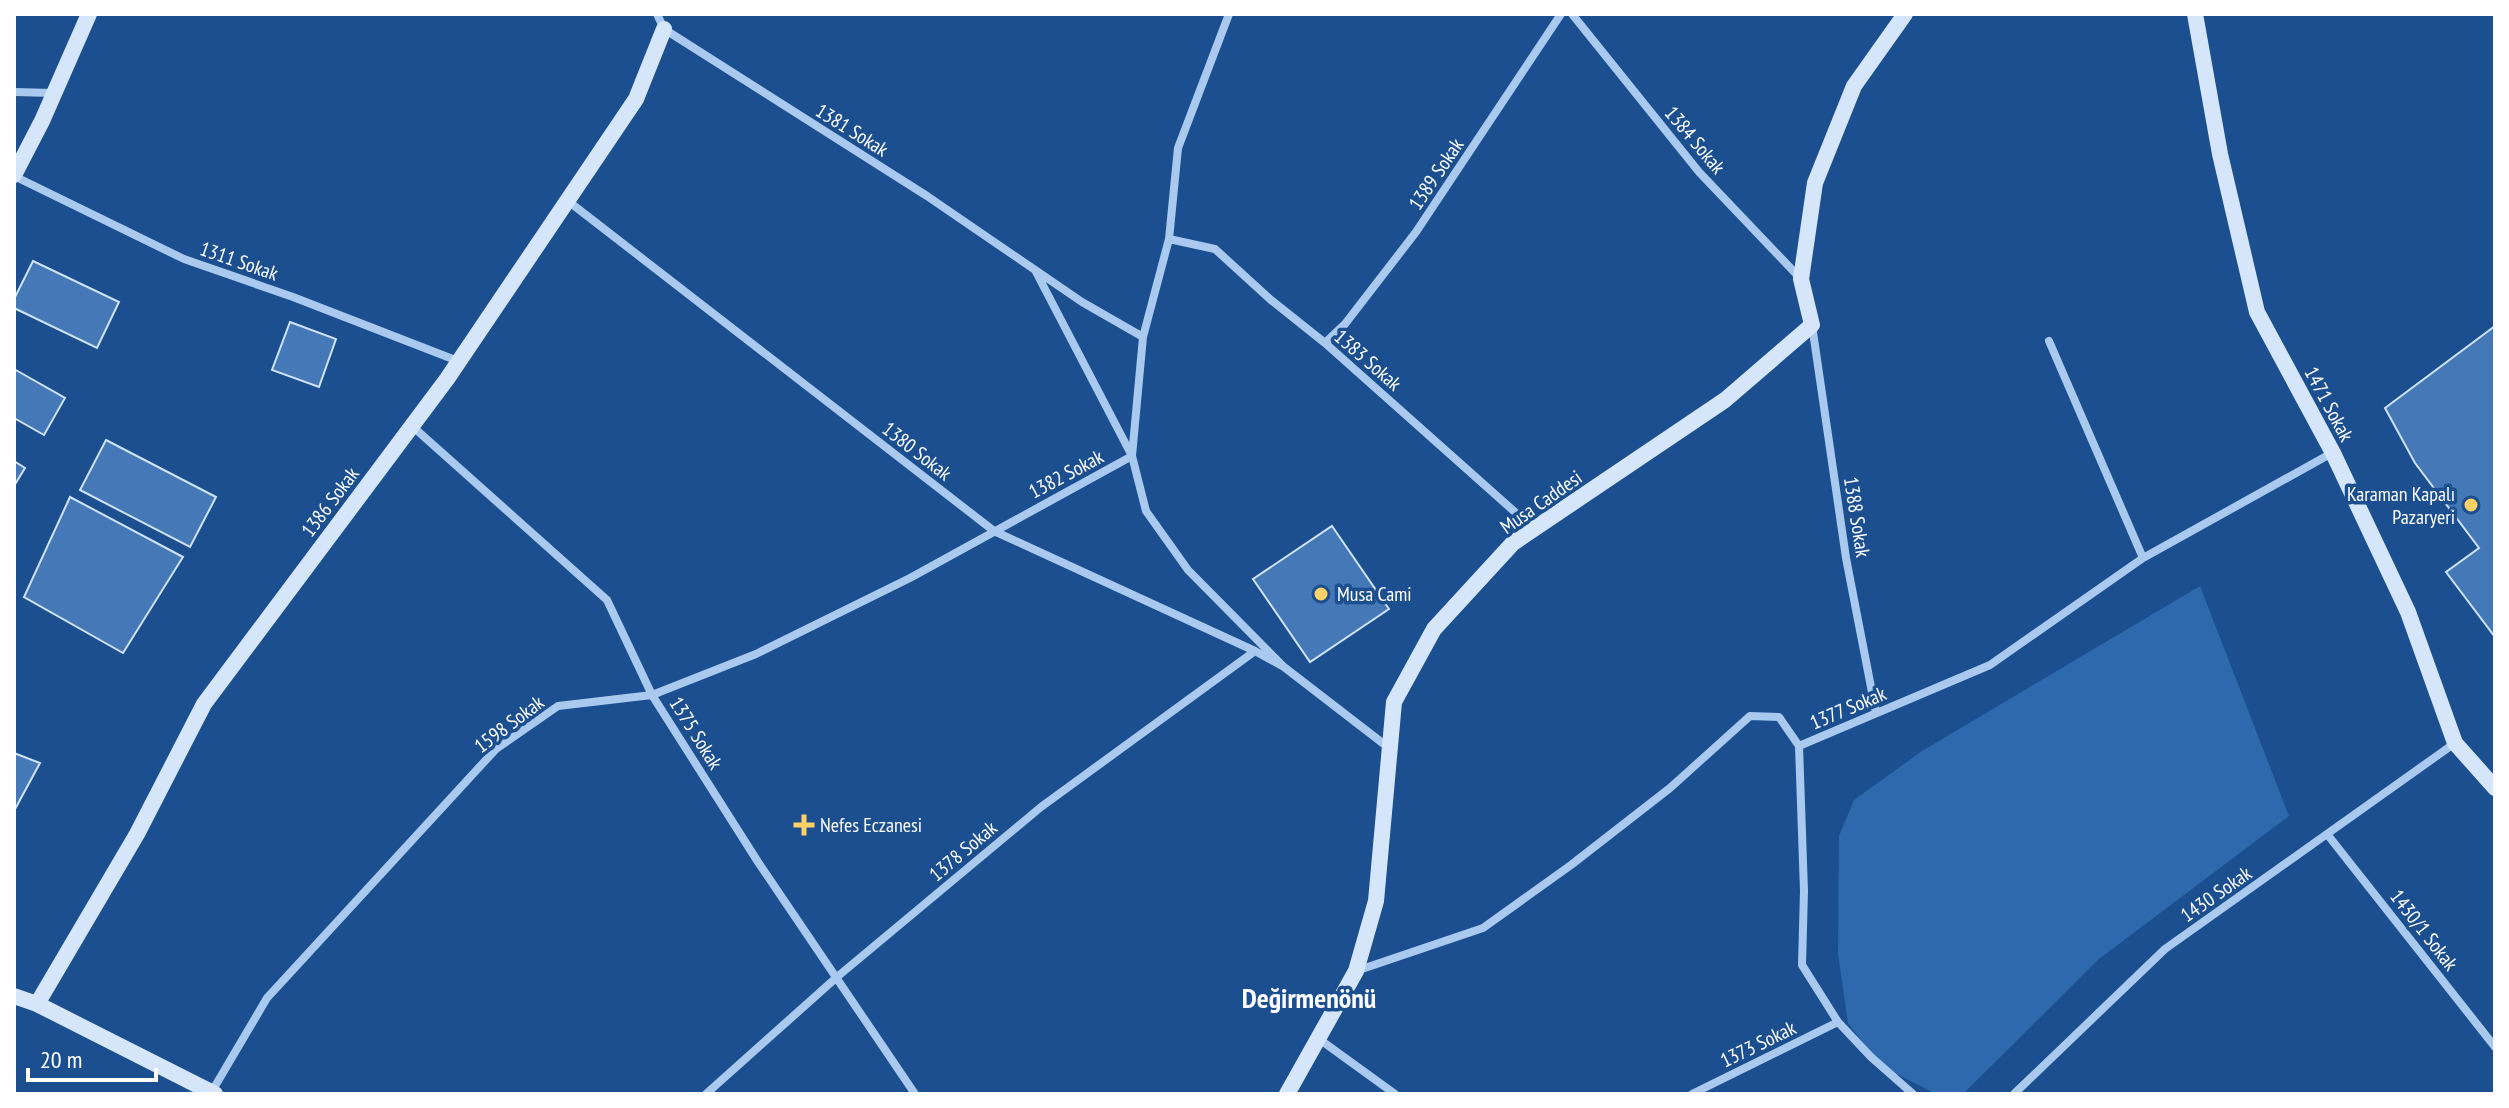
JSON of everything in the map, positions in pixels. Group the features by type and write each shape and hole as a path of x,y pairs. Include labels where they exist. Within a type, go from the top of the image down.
{"street":[{"path":"14,176 89,14"},
{"path":"1143,337 1169,239 1178,148 1229,14"},
{"name":"1389 Sokak","path":"1325,343 1345,324 1416,232 1561,14"},
{"name":"1384 Sokak","path":"1572,14 1699,172 1801,279"},
{"path":"1812,325 1801,279 1815,183 1854,86 1905,14"},
{"name":"1471 Sokak","path":"2195,14 2220,154 2257,312 2333,453 2408,612 2455,743 2495,788"},
{"name":"1386 Sokak","path":"37,1004 137,834 204,704 459,362 636,99 660,21"},
{"name":"1381 Sokak","path":"660,21 1082,302 1143,337"},
{"path":"14,92 55,93"},
{"name":"1311 Sokak","path":"14,176 184,259 293,297 459,362"},
{"name":"1380 Sokak","path":"567,201 994,531 1284,667"},
{"name":"1383 Sokak","path":"1169,239 1215,249 1534,529"},
{"name":"1381 Sokak","path":"1035,270 1132,456"},
{"name":"Musa Caddesi","path":"1287,1094 1356,971 1376,901 1394,702 1434,629 1513,543 1725,400 1812,325"},
{"name":"1388 Sokak","path":"1812,325 1846,558 1876,713"},
{"name":"1382 Sokak","path":"994,531 1132,456 1143,337"},
{"path":"2049,341 2143,558"},
{"name":"1375 Sokak","path":"412,426 607,600 652,695 758,862 915,1094"},
{"name":"1377 Sokak","path":"1356,971 1483,928 1670,788 1750,716 1779,717 1799,746 1990,665 2143,558 2333,453"},
{"name":"1380 Sokak","path":"1132,456 1146,511 1188,570 1284,667 1390,748"},
{"name":"1598 Sokak","path":"212,1093 267,998 496,749 558,706 652,695 756,654 910,578 994,531"},
{"name":"1378 Sokak","path":"706,1094 837,977 1041,807 1255,651"},
{"name":"1430 Sokak","path":"2014,1094 2165,949 2455,743"},
{"path":"1799,746 1804,891 1802,965 1838,1022 1913,1094"},
{"name":"1430/1 Sokak","path":"2327,834 2495,1047"},
{"path":"14,996 37,1004 212,1093"},
{"name":"1373 Sokak","path":"1692,1094 1838,1022"},
{"path":"1318,1038 1395,1094"}],"shaded area":[{"path":"2200,586 2289,816 2099,959 1963,1094 1936,1094 1881,1066 1848,1023 1838,954 1839,836 1854,800 1922,751"}],"building":[{"path":"33,261 119,302 97,348 14,308 14,299"},
{"path":"290,322 336,339 319,387 272,370"},
{"name":"Karaman Kapalı Pazaryeri","path":"2495,326 2495,637 2446,572 2479,548 2415,463 2385,408"},
{"path":"14,369 65,398 44,435 14,418"},
{"path":"106,440 216,497 190,547 80,490"},
{"path":"14,461 25,468 14,486"},
{"path":"70,497 183,557 123,653 24,597"},
{"name":"Musa Cami","path":"1332,526 1389,609 1310,662 1253,579"},
{"path":"14,753 40,763 14,811"}],"place":[{"name":"Karaman Kapalı Pazaryeri","path":"2471,505"},
{"name":"Musa Cami","path":"1321,594"},
{"name":"Nefes Eczanesi","path":"804,825"}],"district":[{"name":"Değirmenönü","path":"1309,998"}]}
